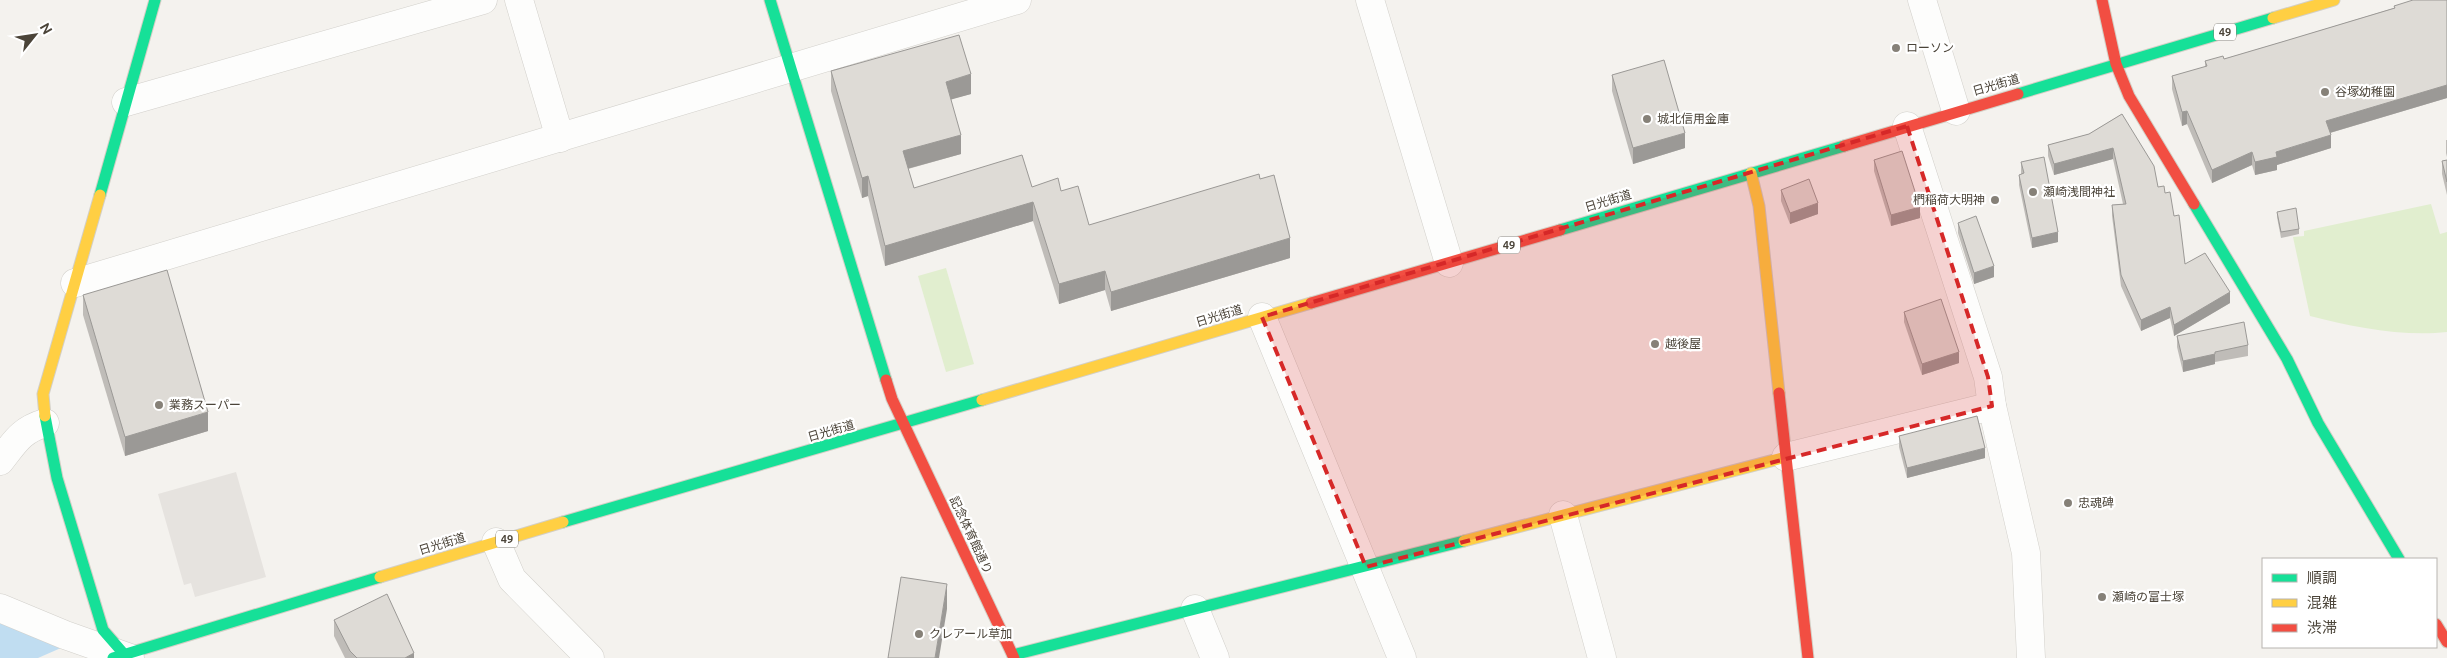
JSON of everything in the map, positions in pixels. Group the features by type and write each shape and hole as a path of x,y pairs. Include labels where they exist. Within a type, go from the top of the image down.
{"street":[{"path":"122,657 104,630 57,478 45,423 43,394 156,0"},
{"path":"126,102 484,0"},
{"path":"519,0 560,138"},
{"name":"記念体育館通り","path":"770,0 892,399 902,424 1014,657"},
{"path":"75,283 1017,0"},
{"path":"1370,0 1449,263"},
{"path":"1922,0 1956,111"},
{"path":"2102,0 2116,64 2129,96 2287,359 2318,422 2398,558"},
{"name":"日光街道","path":"122,657 496,542 1449,263 2334,0"},
{"path":"1907,126 1988,377 1992,406 2026,553 2029,657"},
{"path":"1751,173 1759,206 1808,658"},
{"path":"1262,317 1402,658"},
{"path":"1014,657 1786,457 1992,406"},
{"path":"0,461 20,435 32,427 45,423"},
{"path":"1563,515 1602,658"},
{"path":"496,542 512,579 590,658"},
{"path":"0,608 122,657"},
{"path":"1195,609 1215,658"},
{"path":"2437,626 2447,642"}],"highlighted area":[{"path":"1907,126 1988,377 1992,406 1366,567 1262,317"}],"green space":[{"path":"2431,204 2440,234 2447,232 2447,332 2413,333 2378,330 2310,316 2293,237 2304,236 2304,231"},
{"path":"946,268 974,364 946,372 918,276"}],"shaded area":[{"path":"236,472 266,577 195,597 191,583 184,585 158,494"}],"water":[{"path":"0,616 70,644 38,658 0,658"}],"building":[{"path":"2413,0 2447,0 2447,85 2326,121 2331,135 2276,152 2277,157 2255,162 2252,152 2212,170 2187,111 2182,112 2172,76 2207,66 2205,61 2223,56 2224,59 2395,8 2394,6"},
{"path":"959,35 971,74 946,82 961,135 903,151 914,188 1022,155 1032,187 1058,178 1061,191 1078,186 1089,225 1259,174 1260,179 1274,175 1290,238 1111,292 1105,271 1059,284 1033,202 885,246 868,176 862,178 831,71"},
{"path":"1664,60 1685,133 1633,148 1612,75"},
{"path":"2122,114 2154,166 2158,187 2164,186 2165,193 2170,192 2174,216 2179,215 2185,264 2205,253 2230,292 2174,325 2170,307 2141,320 2121,275 2112,205 2126,204 2113,148 2054,164 2048,145 2089,134"},
{"path":"1902,151 1920,207 1891,215 1874,160"},
{"path":"2044,157 2058,232 2032,238 2019,175 2024,173 2021,162"},
{"path":"2447,160 2447,182 2442,161"},
{"path":"1809,179 1818,203 1790,213 1781,190"},
{"path":"2296,208 2299,229 2281,232 2277,212"},
{"path":"1976,216 1994,266 1974,273 1958,223"},
{"path":"167,270 208,412 125,437 83,295"},
{"path":"1941,299 1959,352 1922,364 1904,312"},
{"path":"2244,322 2248,345 2183,361 2177,336"},
{"path":"1977,416 1985,448 1907,468 1899,436"},
{"name":"クレアール草加","path":"901,577 947,584 935,658 888,658"},
{"path":"387,594 414,653 405,658 357,658 350,651 334,620"}],"traffic: fast":[{"path":"100,195 155,0"},
{"path":"770,0 886,380"},
{"path":"2018,94 2273,18"},
{"path":"1560,230 1844,146"},
{"path":"2194,204 2287,359 2318,423 2398,558"},
{"path":"563,522 982,400"},
{"path":"45,416 57,478 103,630 124,654"},
{"path":"1013,655 1464,541"},
{"path":"113,658 380,577"}],"traffic: slow":[{"path":"2273,18 2334,0"},
{"path":"1751,173 1759,206 1779,393"},
{"path":"45,416 43,394 100,195"},
{"path":"982,400 1311,303"},
{"path":"1464,541 1786,457"},
{"path":"380,577 563,522"}],"traffic: jam":[{"path":"2102,0 2116,64 2129,96 2194,204"},
{"path":"1844,146 2018,94"},
{"path":"1311,303 1560,230"},
{"path":"886,380 892,399 1014,658"},
{"path":"1779,393 1808,658"},
{"path":"2437,626 2447,642"}],"place":[{"name":"ローソン","path":"1896,48"},
{"name":"谷塚幼稚園","path":"2325,92"},
{"name":"城北信用金庫","path":"1647,119"},
{"name":"瀬崎浅間神社","path":"2033,192"},
{"name":"椚稲荷大明神","path":"1995,200"},
{"name":"越後屋","path":"1655,344"},
{"name":"業務スーパー","path":"159,405"},
{"name":"忠魂碑","path":"2068,503"},
{"name":"瀬崎の富士塚","path":"2102,597"},
{"name":"クレアール草加","path":"919,634"}]}
